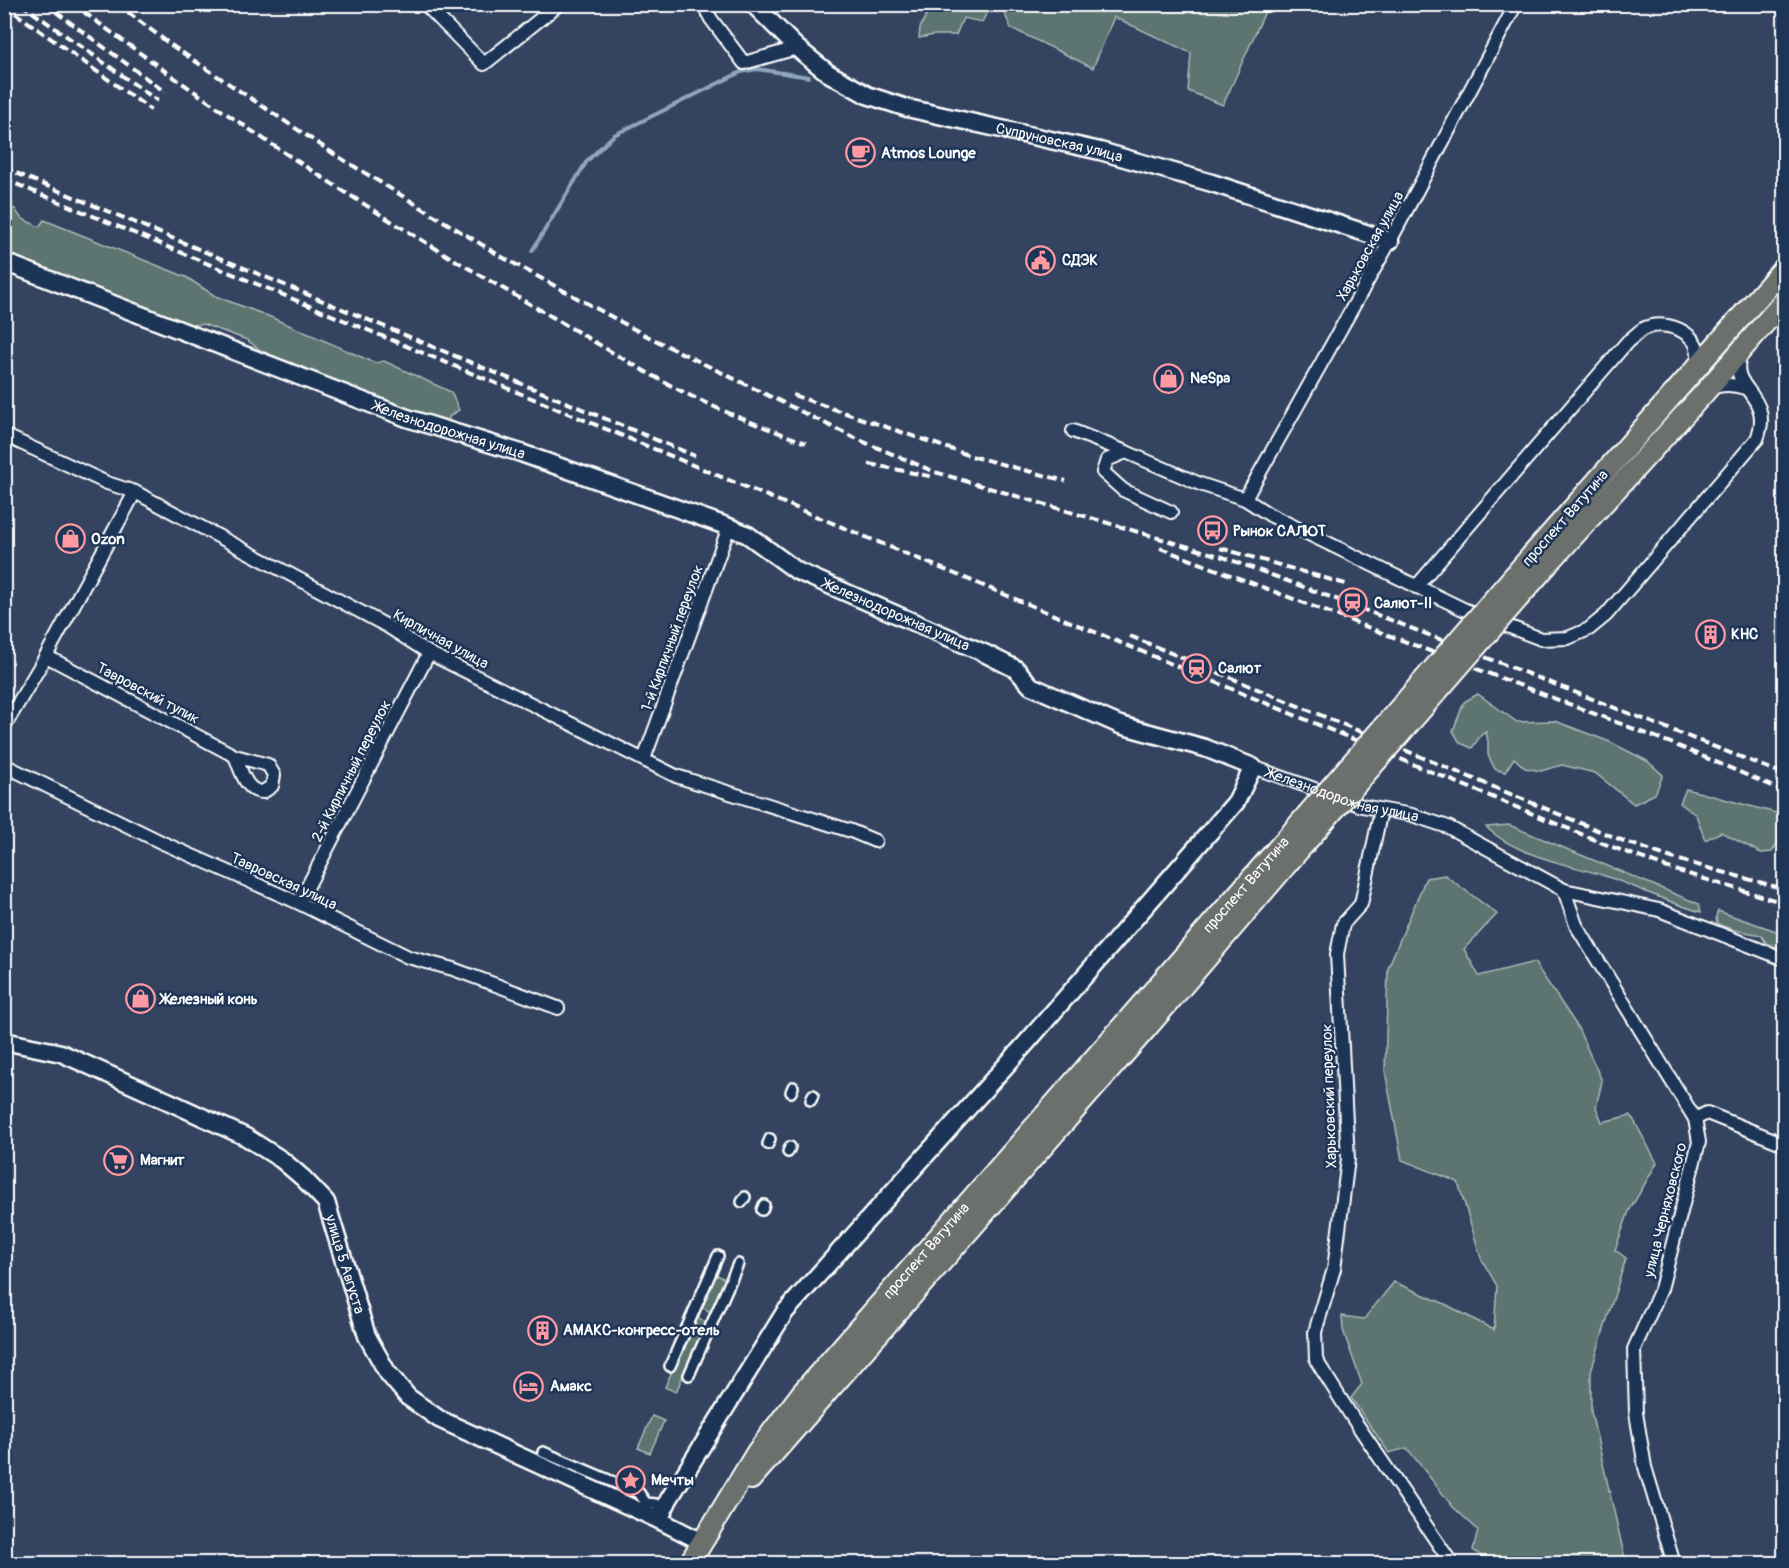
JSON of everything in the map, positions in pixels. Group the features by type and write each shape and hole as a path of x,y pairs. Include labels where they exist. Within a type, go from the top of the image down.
{"main road":[{"name":"проспект Ватутина","path":"689,1563 721,1511 770,1459 1292,844 1540,560 1690,377 1785,268"},
{"name":"проспект Ватутина","path":"1540,560 1704,393 1785,301"}],"street":[{"path":"425,4 484,64 559,4"},
{"path":"703,4 711,19 744,63 797,48"},
{"name":"Супруновская улица","path":"753,4 797,48 828,73 867,95 907,108 1100,151 1212,183 1390,241"},
{"name":"Харьковская улица","path":"1245,499 1390,241 1516,4"},
{"name":"Железнодорожная улица","path":"4,262 407,418 521,453 729,526 748,535 797,571 974,648 1016,669 1031,686 1120,725 1204,748 1362,806 1412,815 1448,827 1564,890 1659,910 1785,959"},
{"path":"1416,587 1628,341 1643,329 1660,325 1671,326 1682,331 1694,341 1699,355 1690,377"},
{"path":"1694,341 1715,340 1729,333"},
{"path":"1073,431 1200,484 1245,499 1270,515 1463,609 1541,639 1568,638 1589,629 1606,615 1757,439 1762,427 1761,413 1758,402 1745,388 1737,363 1744,347"},
{"path":"1704,393 1718,386 1735,385 1745,388"},
{"name":"Кирпичная улица","path":"4,435 107,483 135,492 387,626 429,653 676,776 875,841"},
{"path":"1126,452 1107,460 1103,472 1123,490 1171,512"},
{"path":"4,727 46,656 135,492"},
{"name":"1-й Кирпичный переулок","path":"644,759 729,526"},
{"name":"2-й Кирпичный переулок","path":"299,903 429,653"},
{"name":"Тавровский тупик","path":"46,656 235,756"},
{"name":"Тавровская улица","path":"4,765 163,843 299,903 408,957 453,969 558,1008"},
{"path":"543,1452 641,1489 651,1509 669,1500 785,1312 1028,1041 1236,802 1253,767"},
{"name":"Харьковский переулок","path":"1381,810 1361,904 1343,924 1337,954 1348,1159 1334,1269 1315,1332 1316,1360 1352,1417 1452,1563"},
{"name":"улица Черняховского","path":"1564,890 1576,925 1695,1119 1699,1142 1661,1289 1634,1349 1636,1413 1645,1467 1674,1563"},
{"name":"улица 5 Августа","path":"4,1041 61,1053 246,1137 282,1160 326,1202 367,1336 387,1372 408,1397 439,1419 651,1509 702,1542"},
{"path":"1695,1119 1707,1113 1785,1144"},
{"path":"670,1366 718,1256"},
{"path":"689,1375 738,1264"}],"green space":[{"path":"931,4 1268,5 1223,105 1188,91 1191,53 1114,17 1093,68 1011,28 1002,8 991,5 982,22 963,18 956,35 919,38 920,28"},
{"path":"5,205 15,209 21,218 39,227 44,220 186,277 215,296 268,316 375,363 384,361 451,392 459,410 449,417 449,428 268,356 247,340 203,324 187,326 5,256"},
{"path":"1478,694 1517,722 1555,721 1610,742 1647,761 1663,775 1655,794 1634,804 1595,773 1562,765 1541,771 1525,768 1514,758 1505,772 1495,769 1488,755 1486,732 1472,748 1460,743 1453,731 1464,702"},
{"path":"1686,789 1784,815 1784,831 1772,852 1761,853 1721,832 1705,840 1696,815 1680,803"},
{"path":"1509,825 1699,904 1701,912 1605,876 1527,852 1512,845 1486,827"},
{"path":"1445,875 1497,914 1464,949 1479,976 1534,962 1577,1026 1602,1081 1596,1107 1602,1122 1631,1115 1657,1163 1629,1211 1615,1250 1626,1258 1591,1371 1591,1412 1626,1563 1491,1563 1473,1550 1478,1530 1453,1507 1407,1448 1389,1453 1351,1398 1362,1384 1343,1330 1342,1316 1364,1319 1394,1282 1445,1304 1494,1330 1497,1286 1481,1258 1458,1182 1402,1160 1385,1071 1388,968 1426,878"},
{"path":"1718,911 1776,931 1784,937 1784,950 1766,943 1761,935 1717,924"},
{"path":"715,1274 725,1279 711,1312 700,1307"},
{"path":"696,1317 706,1322 676,1392 665,1387"},
{"path":"652,1416 664,1421 650,1453 638,1448"}],"waterway":[{"path":"532,251 587,161 614,135 741,72 757,69 809,77"}],"railway":[{"path":"21,4 158,101"},
{"path":"45,4 165,92"},
{"path":"73,4 239,123 353,197 469,268 689,395 732,415 806,443"},
{"path":"117,4 171,45 334,154 502,257 645,335 857,439 935,472 1223,557 1784,774"},
{"path":"4,5 151,110"},
{"path":"4,168 695,456"},
{"path":"4,179 1610,846 1665,867 1784,903"},
{"path":"793,395 971,456 1066,481"},
{"path":"869,464 934,477"},
{"path":"1160,548 1671,743 1784,791"},
{"path":"1220,548 1349,585"},
{"path":"1130,636 1626,842 1672,858 1784,889"}],"place":[{"name":"Atmos Lounge","path":"860,153"},
{"name":"СДЭК","path":"1041,260"},
{"name":"NeSpa","path":"1169,378"},
{"name":"Рынок САЛЮТ","path":"1212,531"},
{"name":"Ozon","path":"70,539"},
{"name":"Салют-II","path":"1353,603"},
{"name":"КНС","path":"1710,634"},
{"name":"Салют","path":"1197,668"},
{"name":"Железный конь","path":"140,999"},
{"name":"Магнит","path":"119,1160"},
{"name":"АМАКС-конгресс-отель","path":"542,1330"},
{"name":"Амакс","path":"529,1386"},
{"name":"Мечты","path":"630,1480"}]}
